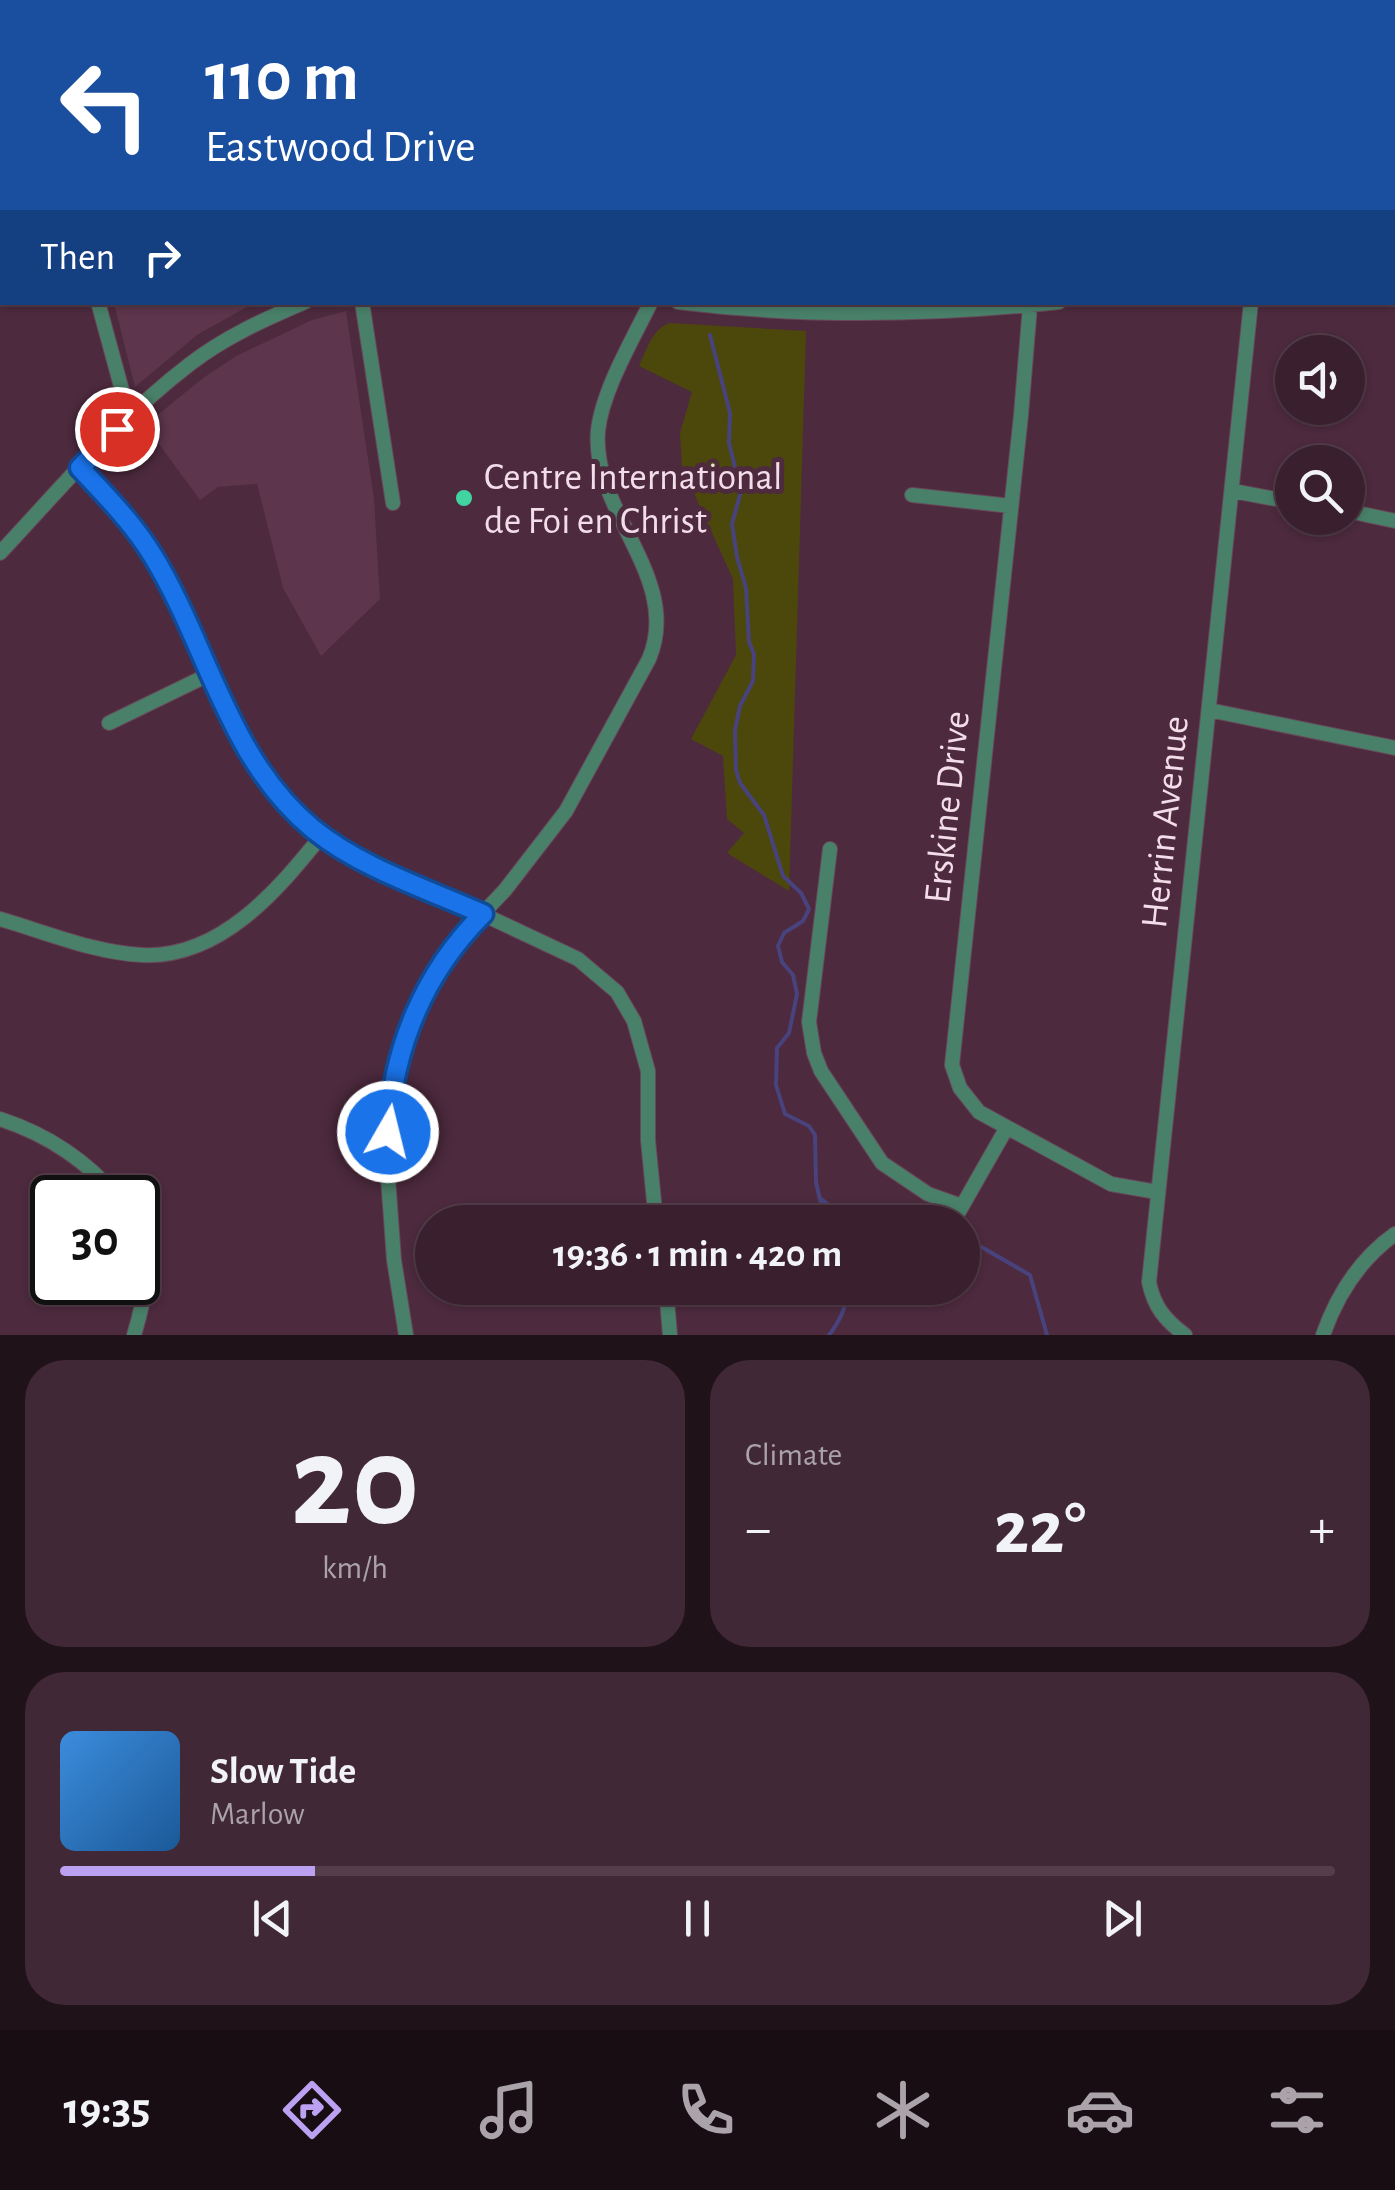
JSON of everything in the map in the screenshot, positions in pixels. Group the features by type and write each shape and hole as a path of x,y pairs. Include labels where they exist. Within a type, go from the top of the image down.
{"street":[{"path":"99,305 129,416"},
{"path":"0,553 129,416 171,380 220,344 299,305"},
{"path":"362,305 393,503"},
{"path":"406,1335 386,1164 391,1102 400,1056 416,1007 459,942 566,811 655,645 655,600 605,481 598,441 605,403 650,305"},
{"path":"746,305 938,314 1037,305"},
{"name":"Herrin Avenue","path":"1184,1335 1157,1308 1149,1282 1251,305"},
{"name":"Erskine Drive","path":"1030,306 952,1065 963,1094 979,1112 1006,1129 1111,1184 1156,1192"},
{"path":"80,468 126,518 152,556 260,771 284,802 322,835 359,858 578,959 617,992 629,1010 648,1070 648,1140 654,1205"},
{"path":"1233,491 1275,499"},
{"path":"912,495 1010,506"},
{"path":"1365,515 1395,522"},
{"path":"109,724 210,674"},
{"path":"1209,710 1395,748"},
{"path":"0,919 122,953 176,952 206,942 252,910 322,835"},
{"path":"830,850 809,1022 814,1053 882,1163 906,1182 960,1205"},
{"path":"0,1119 24,1127 98,1175"},
{"path":"963,1205 1006,1129"},
{"path":"1323,1335 1340,1296 1357,1270 1395,1234"},
{"path":"134,1335 141,1305"},
{"path":"667,1305 670,1335"}],"shaded area":[{"path":"115,305 250,305 197,335 135,387"},
{"path":"346,311 374,499 380,599 321,656 283,588 257,484 218,487 200,500 145,425 236,356 312,320"},
{"path":"670,323 806,331 789,891 727,853 744,833 727,819 723,756 691,739 736,655 733,579 682,467 680,433 692,392 639,366 654,335"}],"waterway":[{"path":"710,335 730,413 729,443 741,491 732,524 746,588 749,642 754,654 753,681 740,706 735,730 736,770 740,783 764,815 783,876 801,893 809,909 803,921 784,933 778,946 782,962 793,975 797,994 789,1033 777,1048 776,1085 785,1114 809,1126 815,1135 816,1182 821,1205"},
{"path":"820,1198 829,1205"},
{"path":"980,1246 1030,1275 1047,1335"},
{"path":"829,1335 845,1305"}],"place":[{"name":"Centre International de Foi en Christ","path":"464,498"}],"route":[{"path":"117,429 80,468 120,510 152,556 235,728 260,771 284,802 340,848 483,914 467,930 416,1007 400,1056 388,1132"}]}
